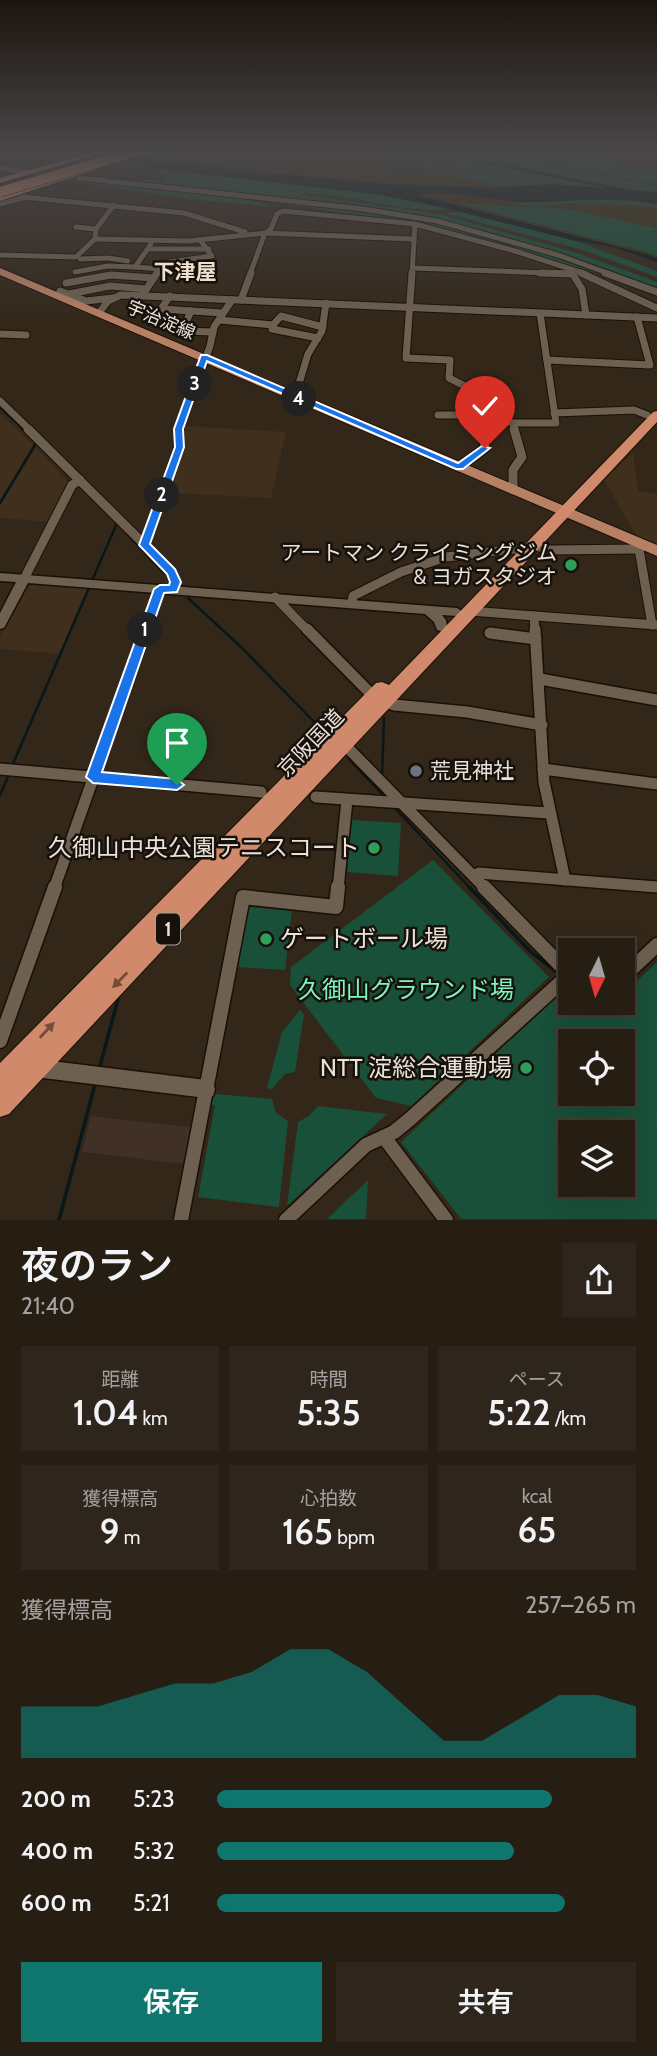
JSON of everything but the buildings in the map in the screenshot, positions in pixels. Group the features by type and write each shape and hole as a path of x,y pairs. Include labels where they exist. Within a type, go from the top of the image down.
{"highway":[{"name":"京阪国道","path":"379,699 441,627 463,612 515,549 560,510 654,412"},
{"name":"京阪国道","path":"5,1070 337,744 463,612 533,545 560,510"},
{"name":"京阪国道","path":"0,1105 245,855 337,744"}],"main road":[{"name":"宇治淀線","path":"0,271 62,293 99,313 642,547 657,551"}],"street":[{"path":"62,293 75,272 78,258 95,239 96,229 111,209"},
{"path":"153,209 184,212 248,234"},
{"path":"362,209 437,221 558,255 657,292"},
{"path":"241,300 265,233 271,229 277,214 283,211 415,224 563,266 642,285"},
{"path":"90,221 101,222"},
{"path":"415,224 406,358 450,360 449,378 471,389 486,415 482,419 485,448 459,467"},
{"path":"76,227 96,229"},
{"path":"95,239 200,240 265,233 413,239"},
{"path":"62,293 86,301 144,292 163,263 212,256 200,240"},
{"path":"137,265 152,241"},
{"path":"149,249 209,249"},
{"path":"0,255 108,258 160,269"},
{"path":"75,272 108,266 137,265"},
{"path":"563,266 574,274 582,289 586,315"},
{"path":"563,266 601,279 607,286 657,308"},
{"path":"413,268 574,274"},
{"path":"66,283 111,275 154,278"},
{"path":"62,293 110,286 170,296 232,300 657,318"},
{"path":"170,296 161,309 191,311 273,325"},
{"path":"99,313 113,298"},
{"path":"145,545 179,447 179,429 204,357 213,332 232,300"},
{"path":"256,301 281,307"},
{"path":"291,395 297,390 308,354 323,327 326,303"},
{"path":"191,311 182,331 213,332"},
{"path":"438,415 480,415 513,423 556,423 540,313"},
{"path":"273,325 281,316 323,327"},
{"path":"547,360 650,365 637,317"},
{"path":"273,325 272,329 318,338"},
{"path":"0,334 26,335"},
{"path":"0,1041 93,777 166,589 176,582 171,572 145,545 2,406"},
{"path":"554,413 635,410 654,412"},
{"path":"513,423 522,457 513,470 513,490"},
{"path":"0,625 72,485 80,480"},
{"path":"0,577 654,625 642,547 549,550 533,545"},
{"path":"352,602 353,596 401,572 446,556 515,549"},
{"path":"275,597 379,699 394,705 467,712 542,725"},
{"path":"425,609 436,615 441,627"},
{"path":"534,616 540,680 543,769 549,813 565,880"},
{"path":"490,633 536,639"},
{"path":"540,680 602,688 657,700"},
{"path":"337,744 474,875 558,962"},
{"path":"0,769 261,792"},
{"path":"543,769 657,784"},
{"path":"316,797 549,813"},
{"path":"181,1220 243,897 335,907 347,800"},
{"path":"474,875 479,873 657,887"},
{"path":"635,966 657,945"},
{"path":"286,1220 366,1145 384,1137 410,1119 558,985"},
{"path":"5,1070 36,1068 206,1088"},
{"path":"384,1137 446,1220"}],"shaded area":[{"path":"449,209 471,209 646,254 657,258 657,263 607,246 576,241"},
{"path":"0,415 33,445 0,501"},
{"path":"185,426 286,432 271,498 169,493 185,447"},
{"path":"35,446 70,484 51,522 0,518 0,505"},
{"path":"633,453 638,492 657,493 657,545 637,536 604,480"},
{"path":"33,585 88,588 60,654 0,649 0,636 10,616 16,616 13,615 26,587"},
{"path":"91,1116 192,1127 185,1164 82,1152"}],"green space":[{"path":"318,209 367,211 459,227 533,248 630,282 422,225"},
{"path":"345,209 404,209 440,214 580,254 657,282 657,291 445,222"},
{"path":"479,209 568,209 657,228 657,231 651,231 657,233 657,256"},
{"path":"463,212 576,241 657,271 657,277 583,250 444,213"},
{"name":"久御山中央公園テニスコート","path":"352,820 401,823 398,876 347,872"},
{"name":"久御山グラウンド場","path":"433,860 549,977 411,1106 376,1098 290,985 291,967"},
{"name":"ゲートボール場","path":"248,907 292,911 285,970 238,967"},
{"name":"NTT 淀総合運動場","path":"657,962 657,1219 461,1219 401,1142 558,996 558,1015 635,1015 635,983"},
{"path":"300,1010 304,1014 295,1072 285,1074 272,1089 267,1088 282,1032"},
{"path":"216,1094 272,1099 276,1113 288,1121 279,1207 198,1197 215,1105 209,1104 211,1097"},
{"path":"318,1106 387,1114 287,1206 298,1122 309,1116"},
{"path":"368,1180 366,1219 327,1219"}],"sand":[{"path":"473,209 647,252 657,258"},
{"path":"568,209 657,209 657,228"}],"waterway":[{"path":"0,407 24,430"},
{"path":"0,503 37,442"},
{"path":"12,766 117,523"},
{"path":"126,533 164,573"},
{"path":"188,598 241,647 323,731"},
{"path":"382,777 384,718"},
{"path":"349,759 385,797"},
{"path":"0,795 10,772"},
{"path":"394,807 471,889"},
{"path":"469,887 530,951 558,973"},
{"path":"99,1070 118,999"},
{"path":"59,1220 95,1084"}],"place":[{"name":"アートマン クライミングジム & ヨガスタジオ","path":"571,565"},
{"name":"荒見神社","path":"416,771"},
{"name":"久御山中央公園テニスコート","path":"374,848"},
{"name":"ゲートボール場","path":"266,939"},
{"name":"NTT 淀総合運動場","path":"526,1068"}],"district":[{"name":"下津屋","path":"185,272"}],"route":[{"path":"177,785 93,777 160,589 173,589 176,582 171,572 145,545 179,447 179,429 204,357 459,467 485,448"}]}
